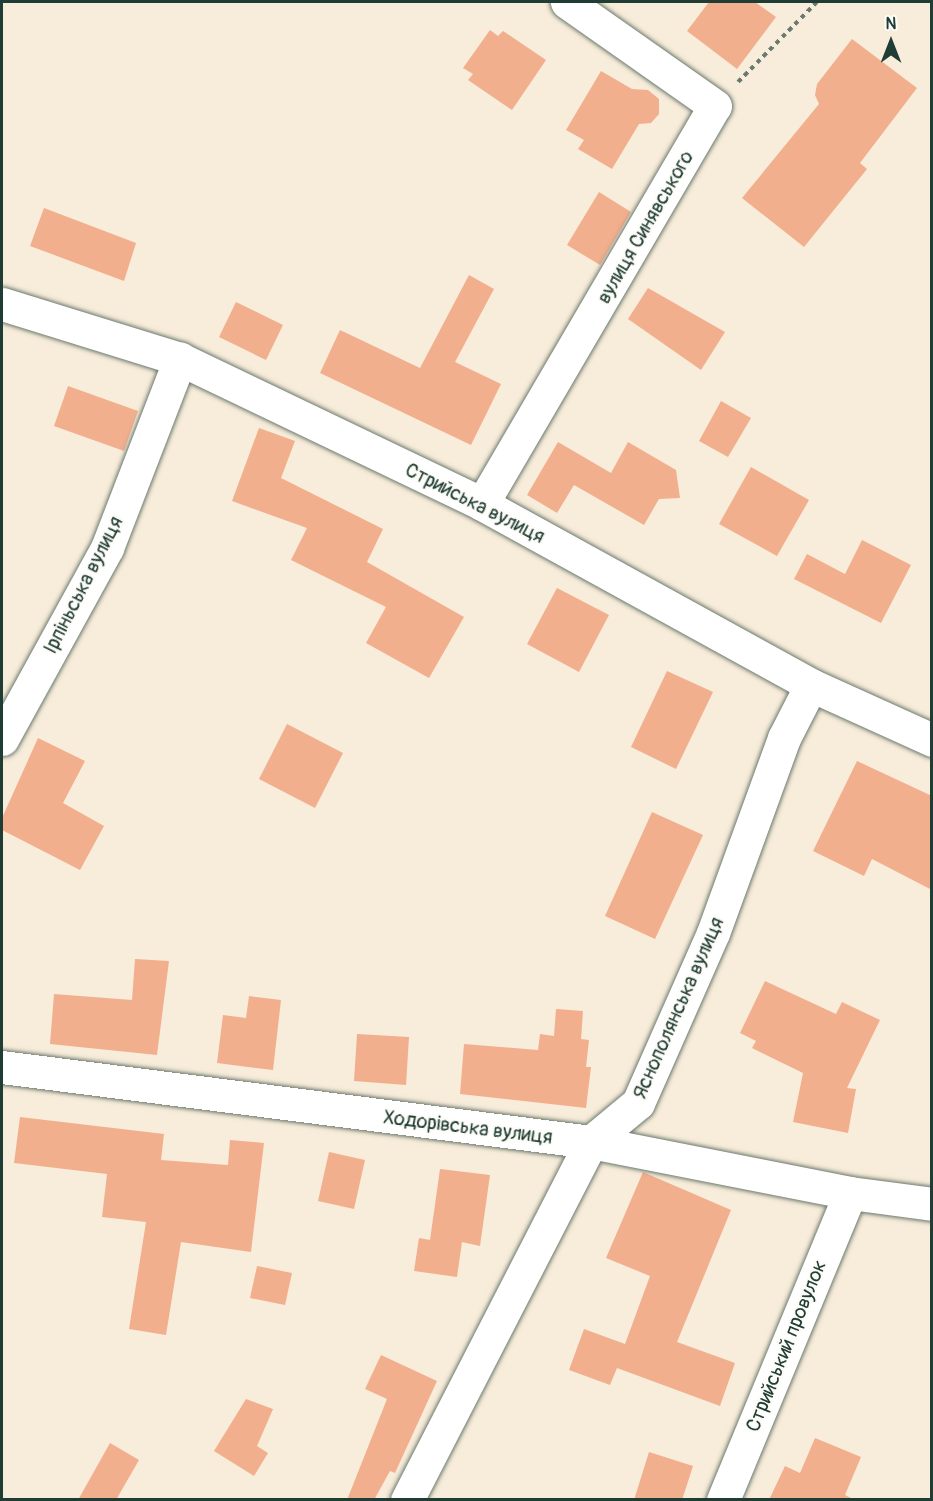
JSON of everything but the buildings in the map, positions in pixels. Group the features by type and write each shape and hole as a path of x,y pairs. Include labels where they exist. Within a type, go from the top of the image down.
{"street":[{"path":"567,2 715,106"},
{"name":"вулиця Синявського","path":"482,504 544,403 715,106"},
{"name":"Стрийська вулиця","path":"2,304 180,359 482,504 812,686 932,740"},
{"name":"Ірпіньська вулиця","path":"2,739 107,548 180,359"},
{"name":"Яснополянська вулиця","path":"407,1500 591,1143 638,1103 713,933 784,738 812,686"},
{"name":"Ходорівська вулиця","path":"2,1067 591,1143 850,1193 932,1204"},
{"name":"Стрийський провулок","path":"723,1500 850,1193"}],"path":[{"path":"715,106 817,2"}]}
